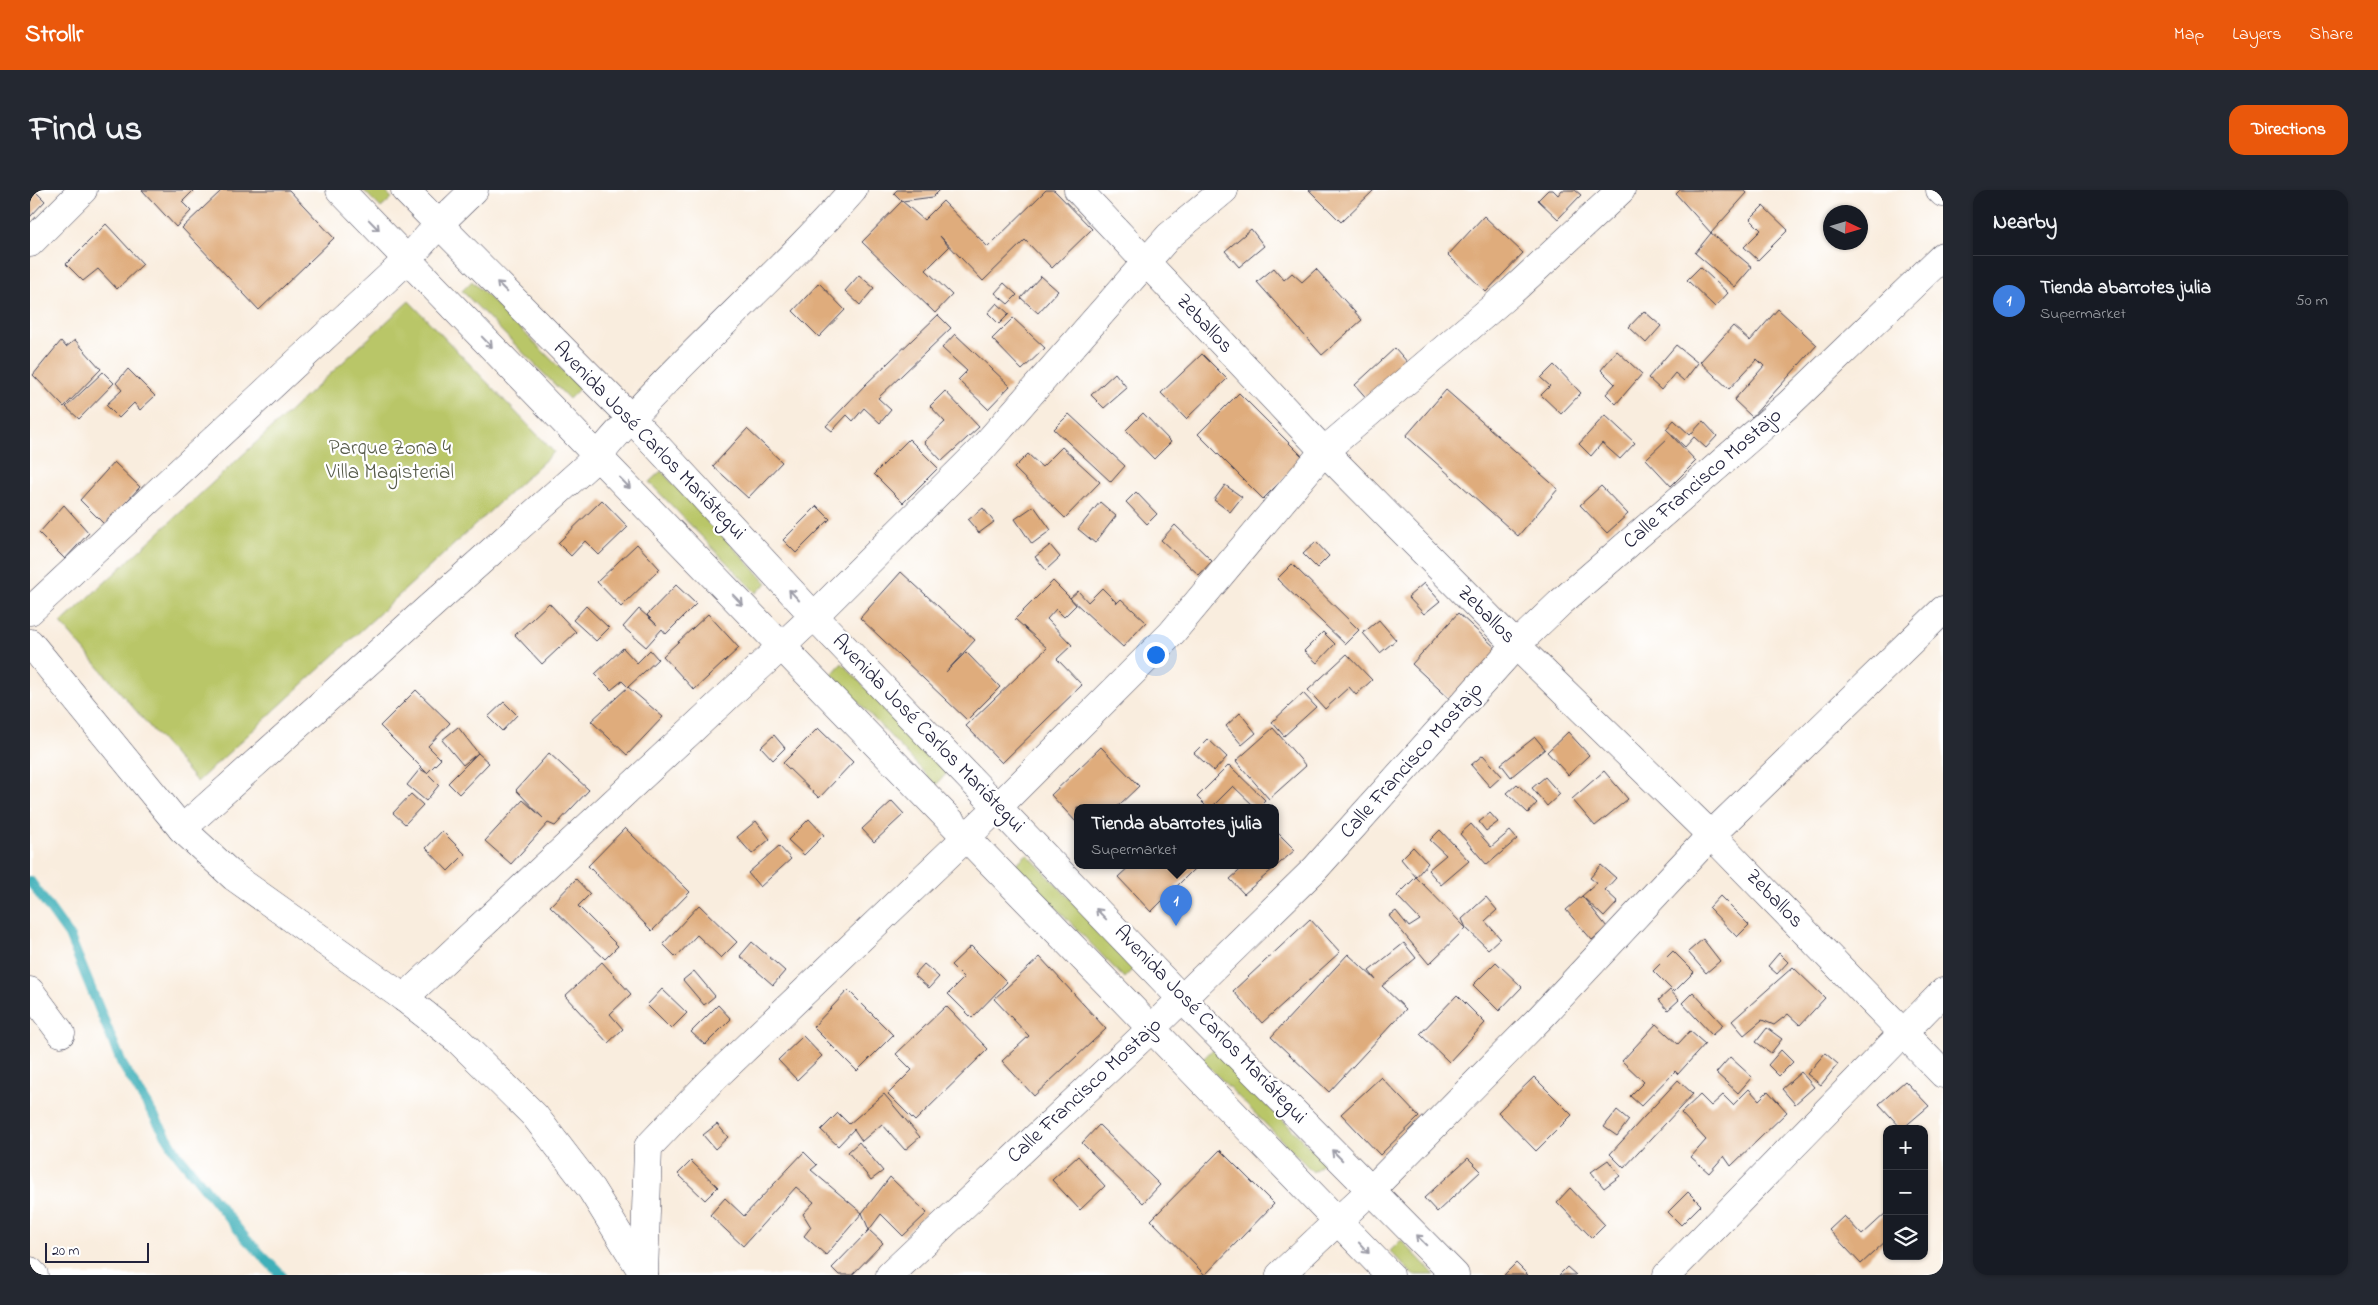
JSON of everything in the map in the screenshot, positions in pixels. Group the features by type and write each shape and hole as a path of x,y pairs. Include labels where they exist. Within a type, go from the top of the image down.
{"street":[{"path":"30,243 84,190"},
{"name":"Avenida José Carlos Mariátegui","path":"340,190 781,644 964,837 1152,1028 1390,1275"},
{"name":"Avenida José Carlos Mariátegui","path":"405,190 630,417 814,616 1182,999 1455,1275"},
{"path":"30,611 408,259 439,224 474,190"},
{"path":"182,828 598,456 630,417 812,237 853,190"},
{"name":"Zeballos","path":"1078,190 1324,452 1516,645 1711,835 1943,1074"},
{"path":"404,998 781,644 814,616 981,450 1168,236 1224,190"},
{"path":"644,1275 648,1147 710,1082 964,837 998,807 1171,634 1324,452 1511,292 1621,190"},
{"path":"1940,190 1943,193"},
{"name":"Calle Francisco Mostajo","path":"890,1275 1152,1028 1315,869 1516,645 1560,603 1789,404 1943,256"},
{"path":"1280,1275 1372,1190 1542,1016 1711,835 1943,610"},
{"path":"30,644 182,828 234,877 404,998 458,1040 535,1116 591,1189 644,1275"},
{"path":"30,991 61,1033"},
{"path":"1668,1275 1903,1031 1943,992"},
{"path":"30,1271 34,1275"}],"green space":[{"path":"363,190 384,190 392,198 381,208"},
{"path":"472,281 580,388 569,399 462,291"},
{"name":"Parque Zona 4 Villa Magisterial","path":"409,301 554,452 197,782 61,623"},
{"path":"661,471 767,583 756,593 649,482"},
{"path":"842,663 947,773 936,785 832,674"},
{"path":"1027,854 1135,967 1124,978 1015,865"},
{"path":"1213,1049 1324,1162 1313,1172 1202,1060"},
{"path":"1401,1240 1435,1275 1413,1275 1390,1251"}],"building":[{"path":"30,190 34,190 45,201 30,217"},
{"path":"142,190 192,190 182,202 191,211 176,227"},
{"path":"222,190 289,190 334,238 259,310 182,228"},
{"path":"897,190 940,190 933,197 902,201 894,193"},
{"path":"1046,190 1054,190 1092,229 1052,268 1025,240 983,281 940,236 949,247 926,270 952,295 935,313 862,242 902,201 924,220 943,201 988,247"},
{"path":"1309,190 1374,190 1341,222"},
{"path":"1548,190 1553,190 1558,195 1562,190 1575,190 1581,195 1558,219 1538,200"},
{"path":"1680,190 1744,190 1747,193 1711,233 1676,194"},
{"path":"1763,206 1788,230 1758,260 1744,247 1761,230 1750,219"},
{"path":"1484,216 1523,253 1486,292 1448,255"},
{"path":"106,224 143,264 117,289 98,269 83,281 66,264"},
{"path":"1251,229 1264,246 1239,267 1225,251"},
{"path":"1711,233 1752,267 1735,287 1695,253"},
{"path":"1700,267 1728,293 1715,307 1687,280"},
{"path":"1274,268 1284,280 1292,273 1302,282 1316,269 1362,320 1322,355 1257,282"},
{"path":"859,275 874,288 860,305 845,291"},
{"path":"1041,276 1058,291 1038,313 1021,298"},
{"path":"819,283 845,310 819,337 793,311"},
{"path":"1004,283 1017,295 1008,304 995,293"},
{"path":"997,303 1009,314 999,324 988,313"},
{"path":"1778,309 1817,345 1752,417 1734,400 1764,366 1757,359 1729,389 1700,362 1733,326 1750,341"},
{"path":"1644,311 1661,326 1646,343 1629,327"},
{"path":"938,315 951,328 878,398 891,410 880,423 864,408 853,421 847,415 832,431 826,426 865,385"},
{"path":"1013,318 1045,348 1022,370 992,339"},
{"path":"955,334 1010,386 988,409 958,380 967,371 942,348"},
{"path":"75,340 101,369 64,407 33,375 61,341 66,347"},
{"path":"1676,345 1698,363 1684,381 1675,373 1661,390 1648,378"},
{"path":"1395,348 1409,364 1369,401 1355,385"},
{"path":"1617,351 1642,374 1616,404 1606,394 1615,384 1601,370"},
{"path":"1202,354 1227,379 1186,419 1161,393"},
{"path":"1554,365 1581,393 1561,414 1541,395 1550,386 1541,378"},
{"path":"128,369 155,396 140,410 134,403 119,418 106,405 122,390 116,383"},
{"path":"103,372 114,383 79,419 66,407"},
{"path":"1115,373 1127,388 1104,408 1091,395"},
{"path":"1446,390 1558,489 1518,536 1406,436"},
{"path":"945,391 979,427 942,461 924,442 945,422 930,406"},
{"path":"1239,393 1304,458 1263,499 1198,434"},
{"path":"1143,413 1171,442 1154,459 1126,430"},
{"path":"1069,414 1125,466 1111,482 1054,429"},
{"path":"1605,415 1635,443 1620,459 1602,443 1591,456 1579,444"},
{"path":"1674,420 1690,435 1703,421 1717,436 1706,448 1694,437 1685,447 1666,429"},
{"path":"747,429 782,462 748,498 713,466"},
{"path":"1671,435 1696,461 1671,486 1646,459"},
{"path":"909,439 938,468 903,503 874,474"},
{"path":"1062,447 1100,482 1065,518 1014,468 1028,454 1042,467"},
{"path":"114,462 140,487 105,525 80,500"},
{"path":"1225,485 1242,497 1230,512 1214,500"},
{"path":"1601,486 1628,514 1607,533 1580,505"},
{"path":"1136,492 1157,514 1147,524 1126,502"},
{"path":"602,500 628,527 599,555 585,541 571,556 558,543"},
{"path":"1100,502 1116,516 1095,543 1078,529"},
{"path":"64,505 89,533 65,559 39,533"},
{"path":"817,506 830,519 796,553 783,540"},
{"path":"1034,506 1051,530 1032,544 1015,519"},
{"path":"983,508 994,522 979,533 968,520"},
{"path":"1175,525 1212,561 1199,575 1161,540"},
{"path":"1316,542 1329,556 1317,568 1303,554"},
{"path":"637,544 660,569 621,607 597,582"},
{"path":"1050,545 1060,557 1046,570 1035,557"},
{"path":"1292,564 1359,630 1345,644 1277,579"},
{"path":"901,572 975,640 946,672 966,652 1000,687 967,720 860,618"},
{"path":"1053,581 1076,605 1064,617 1056,609 1047,619 1072,645 1057,659 1082,685 1002,763 966,726 1047,648 1015,619"},
{"path":"1424,583 1440,601 1424,614 1408,597"},
{"path":"676,585 696,604 666,634 662,629 646,647 623,627 639,609 657,625 647,615"},
{"path":"1102,588 1117,603 1121,599 1146,622 1123,647 1070,598 1078,591 1088,602"},
{"path":"549,603 576,632 542,664 515,635"},
{"path":"586,606 609,628 596,641 573,620"},
{"path":"1458,613 1499,651 1454,703 1412,664"},
{"path":"708,614 739,648 694,690 663,656"},
{"path":"1379,620 1396,640 1380,653 1363,633"},
{"path":"1323,632 1335,644 1317,663 1304,651"},
{"path":"623,648 637,663 650,650 658,659 628,687 622,681 611,690 595,674"},
{"path":"1347,654 1372,680 1356,695 1349,687 1325,709 1308,690"},
{"path":"628,687 663,717 627,755 591,721"},
{"path":"416,690 450,723 428,746 441,759 427,773 380,726"},
{"path":"1303,693 1316,707 1284,736 1272,722"},
{"path":"504,702 517,715 502,731 488,717"},
{"path":"1240,713 1256,733 1242,745 1226,726"},
{"path":"458,727 478,753 463,765 442,740"},
{"path":"818,728 853,762 819,798 783,763"},
{"path":"1273,728 1306,766 1269,799 1236,761"},
{"path":"1568,732 1589,755 1568,775 1547,752"},
{"path":"774,735 785,748 773,760 761,747"},
{"path":"1535,737 1545,749 1511,777 1501,764"},
{"path":"1208,739 1227,757 1214,771 1194,753"},
{"path":"1101,747 1139,786 1120,804 1074,804 1074,820 1051,795"},
{"path":"478,753 489,763 459,794 448,783"},
{"path":"549,753 589,790 555,826 548,823 511,864 485,841 523,800 543,818 516,790"},
{"path":"1483,755 1502,776 1490,787 1471,765"},
{"path":"1229,765 1265,800 1261,804 1252,804 1233,786 1215,804 1204,804 1197,797"},
{"path":"420,769 439,785 426,801 407,785"},
{"path":"1604,771 1628,799 1595,826 1572,799"},
{"path":"1545,777 1560,794 1547,806 1532,788"},
{"path":"1517,784 1537,803 1528,813 1507,793"},
{"path":"411,794 423,805 405,824 393,813"},
{"path":"892,801 904,814 874,842 862,829"},
{"path":"1490,813 1498,822 1486,831 1479,822"},
{"path":"809,819 824,835 804,855 788,840"},
{"path":"756,821 770,839 752,854 737,837"},
{"path":"1471,824 1491,847 1510,831 1517,839 1487,865 1460,834"},
{"path":"625,828 690,892 652,931 588,866"},
{"path":"1440,830 1469,861 1441,885 1428,870 1446,855 1430,840"},
{"path":"442,831 465,854 448,871 426,848"},
{"path":"1279,834 1295,850 1279,864"},
{"path":"779,846 791,859 760,887 748,873"},
{"path":"1413,847 1428,863 1416,877 1401,859"},
{"path":"1601,865 1616,878 1605,890 1618,902 1604,917 1582,896 1597,883 1590,878"},
{"path":"1127,869 1194,869 1151,912 1118,877"},
{"path":"1241,869 1273,869 1244,894 1230,879"},
{"path":"1416,877 1466,928 1429,964 1389,916 1396,911 1409,927 1420,920 1397,896"},
{"path":"576,879 590,894 578,906 618,946 605,959 550,906"},
{"path":"1582,896 1607,927 1592,940 1566,910"},
{"path":"1720,896 1749,925 1737,937 1709,908"},
{"path":"1486,897 1497,910 1485,921 1500,938 1488,949 1466,928 1462,919"},
{"path":"699,905 737,942 721,958 697,935 676,957 663,944"},
{"path":"1310,919 1340,952 1262,1023 1233,991"},
{"path":"1703,939 1720,961 1706,973 1688,952"},
{"path":"752,942 785,971 773,985 740,956"},
{"path":"1404,943 1416,958 1382,986 1406,1009 1329,1092 1271,1037 1348,954 1376,980 1369,971"},
{"path":"971,946 1007,982 972,1018 948,994 964,978 951,965"},
{"path":"1673,951 1694,972 1674,992 1653,971"},
{"path":"1779,953 1788,962 1777,974 1768,966"},
{"path":"1040,957 1106,1029 1034,1096 1002,1061 1029,1036 994,999"},
{"path":"602,962 631,994 610,1014 623,1029 608,1043 565,996"},
{"path":"1496,962 1522,987 1499,1011 1473,985"},
{"path":"924,964 939,977 929,988 914,975"},
{"path":"1793,967 1825,998 1800,1025 1788,1014 1774,1025 1762,1020 1744,1035 1732,1021"},
{"path":"694,971 715,996 704,1005 683,980"},
{"path":"662,989 687,1013 671,1029 647,1005"},
{"path":"848,990 893,1035 857,1071 813,1027"},
{"path":"1670,990 1679,1000 1668,1010 1659,1000"},
{"path":"1693,992 1723,1025 1712,1035 1682,1003"},
{"path":"1457,995 1485,1023 1449,1062 1420,1034"},
{"path":"718,1005 731,1019 705,1045 691,1032"},
{"path":"946,1006 988,1049 915,1121 888,1094 912,1070 896,1054"},
{"path":"1656,1024 1678,1044 1690,1031 1705,1044 1678,1074 1675,1071 1641,1106 1630,1096 1644,1082 1622,1061"},
{"path":"1767,1028 1782,1039 1771,1053 1756,1042"},
{"path":"803,1036 822,1056 797,1080 778,1060"},
{"path":"1781,1050 1793,1062 1779,1076 1768,1065"},
{"path":"1825,1053 1838,1064 1821,1085 1807,1074"},
{"path":"1730,1057 1752,1077 1738,1093 1716,1073"},
{"path":"1801,1072 1814,1087 1795,1104 1782,1089"},
{"path":"1381,1077 1419,1117 1380,1155 1341,1114"},
{"path":"1534,1077 1572,1115 1536,1151 1498,1112"},
{"path":"1678,1080 1693,1094 1624,1168 1610,1154"},
{"path":"1905,1081 1929,1106 1907,1125 1898,1125 1879,1104"},
{"path":"1749,1089 1759,1100 1768,1091 1787,1112 1731,1166 1724,1156 1709,1173 1691,1157 1706,1140 1681,1113 1700,1095 1711,1106 1723,1095 1733,1105"},
{"path":"884,1094 920,1137 905,1150 882,1124 862,1141 854,1129 838,1146 821,1130 838,1113 849,1124"},
{"path":"1617,1110 1629,1120 1617,1136 1604,1127"},
{"path":"717,1124 728,1137 715,1149 703,1135"},
{"path":"1099,1125 1160,1185 1143,1203 1082,1143"},
{"path":"859,1142 883,1171 871,1180 848,1152"},
{"path":"1220,1150 1274,1204 1205,1275 1151,1220"},
{"path":"804,1152 817,1165 811,1170 862,1213 826,1255 804,1236 811,1227 803,1214 814,1202 796,1187 743,1246 710,1215 725,1198 744,1216"},
{"path":"1078,1156 1105,1186 1080,1210 1052,1180"},
{"path":"1468,1158 1481,1171 1437,1212 1424,1198"},
{"path":"1608,1160 1620,1176 1604,1188 1591,1172"},
{"path":"691,1161 718,1187 705,1200 678,1174"},
{"path":"890,1177 927,1213 903,1236 881,1214 869,1230 862,1213"},
{"path":"1570,1188 1605,1225 1592,1238 1557,1202"},
{"path":"1688,1192 1701,1205 1681,1225 1668,1212"},
{"path":"1844,1216 1862,1235 1883,1216 1883,1244 1861,1264 1829,1230"},
{"path":"869,1230 883,1243 852,1275 839,1275 832,1268"},
{"path":"1516,1263 1528,1275 1504,1275"},
{"path":"1567,1267 1576,1275 1559,1275"}],"waterway":[{"path":"30,881 69,935 122,1064 178,1155 246,1239 281,1275"}],"place":[{"name":"Tienda abarrotes julia","path":"1176,926"}]}
